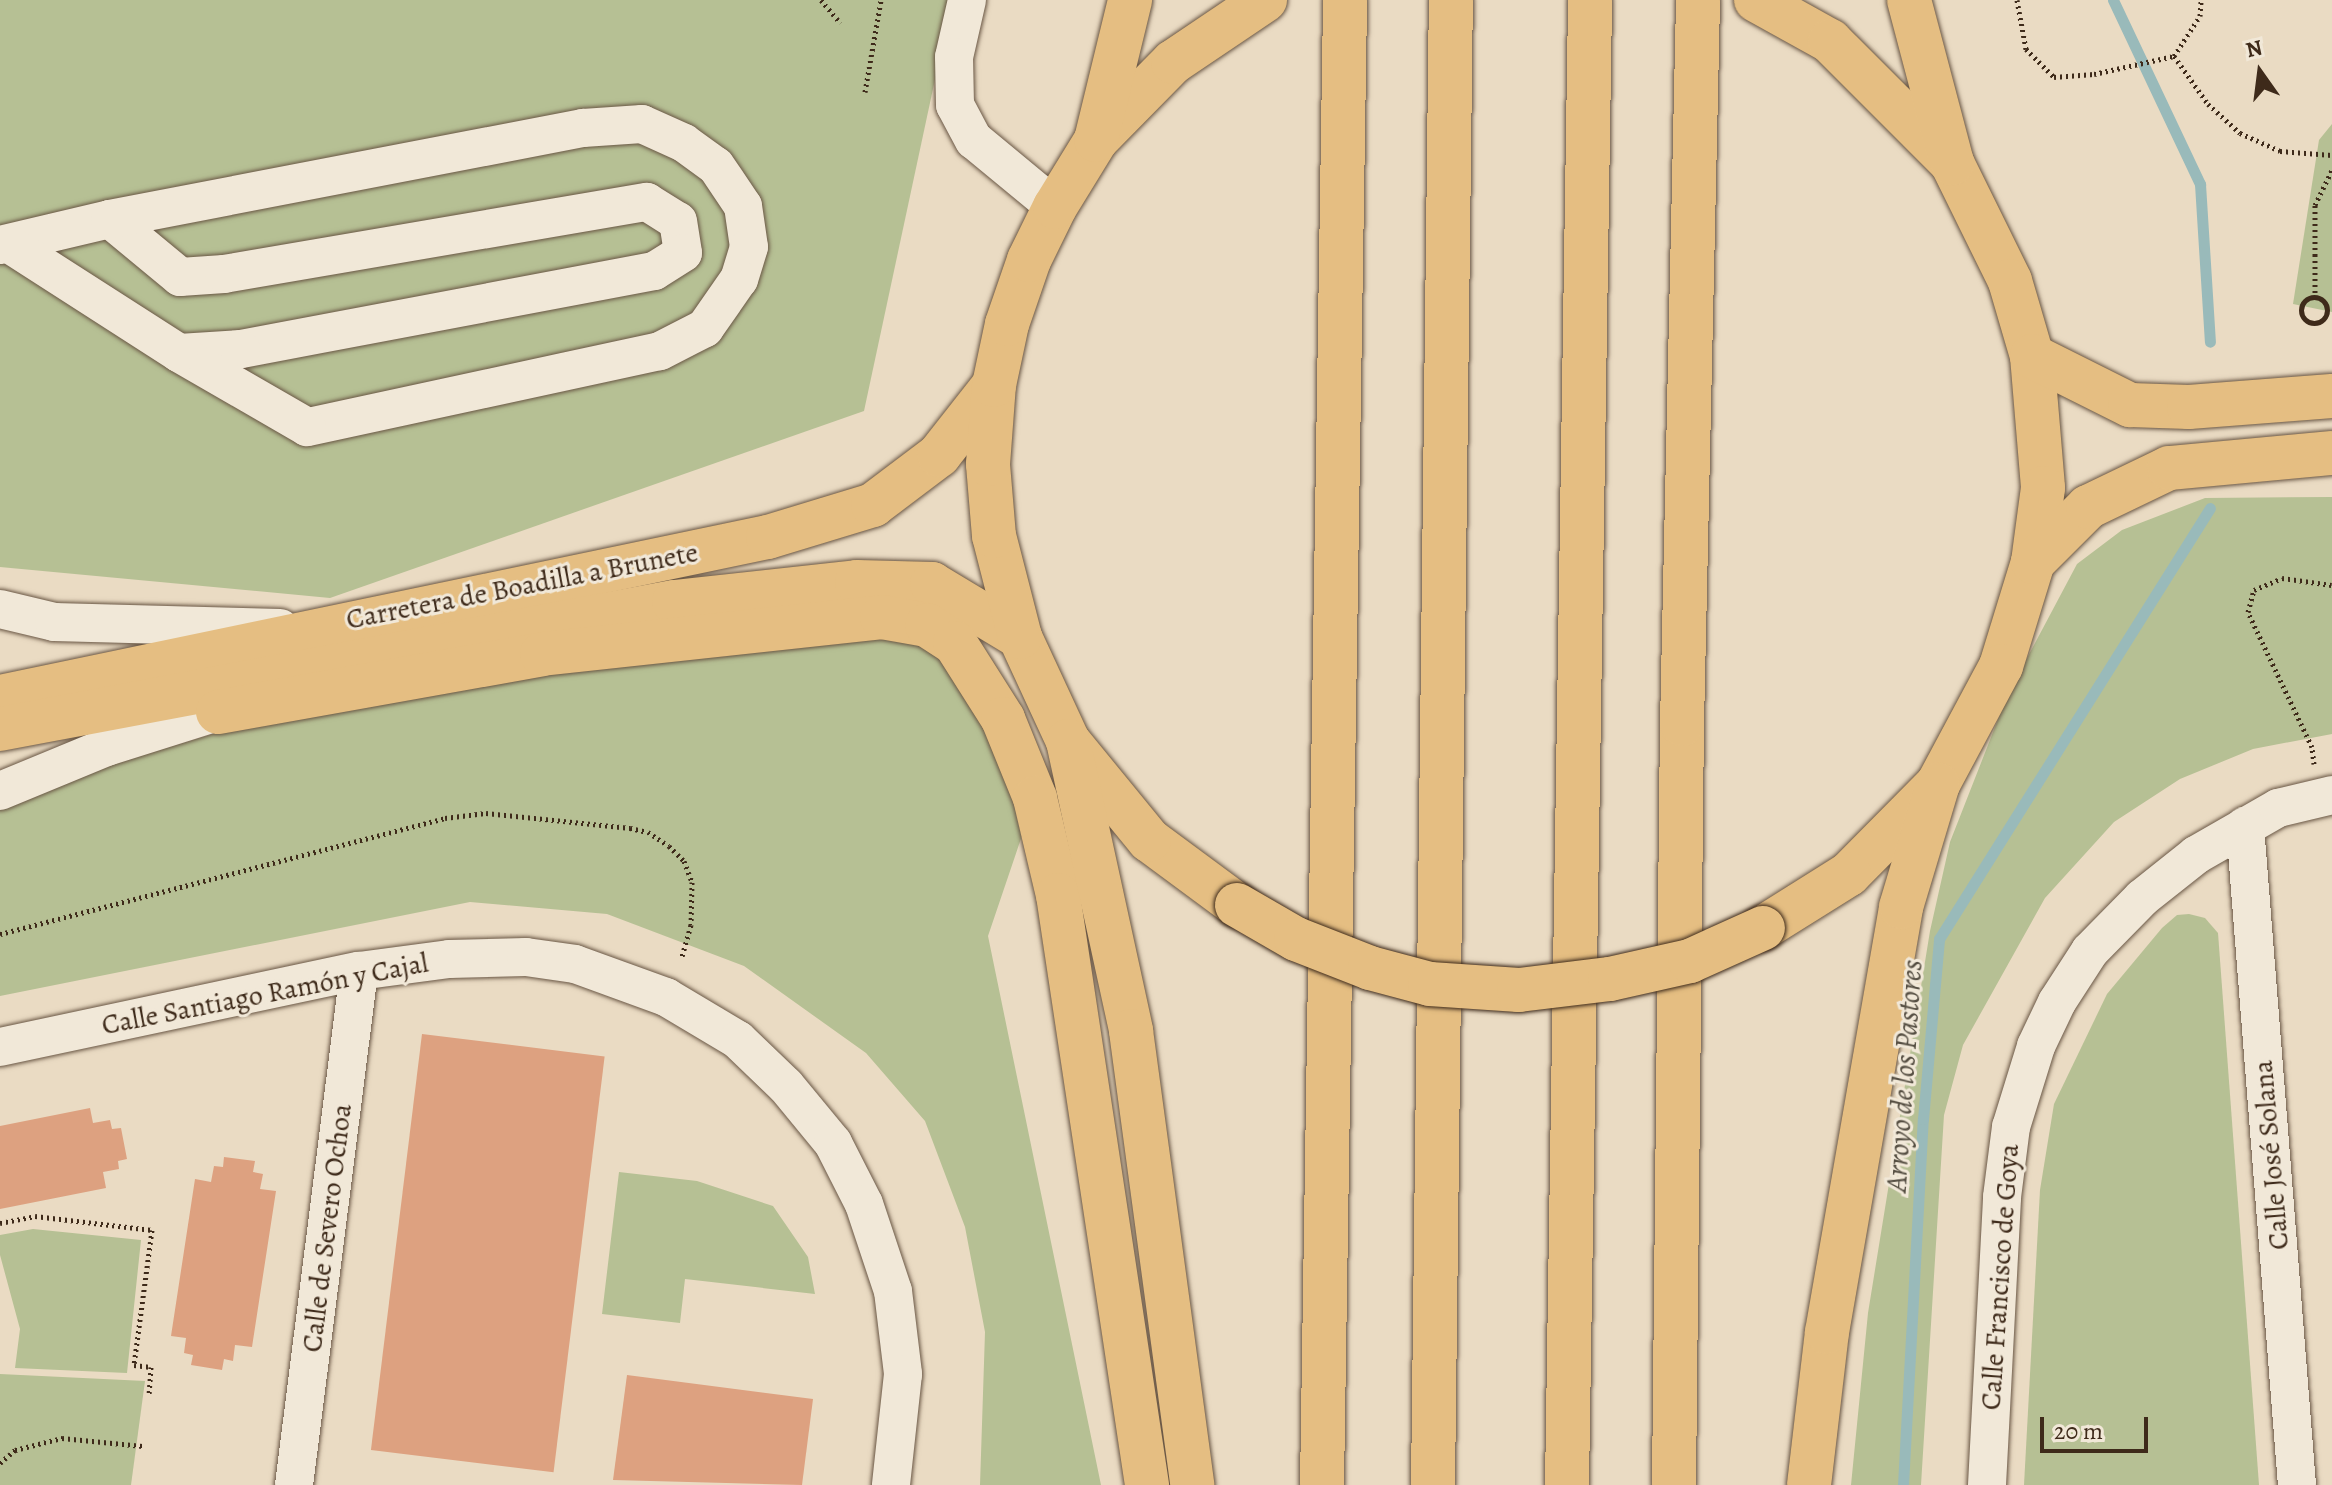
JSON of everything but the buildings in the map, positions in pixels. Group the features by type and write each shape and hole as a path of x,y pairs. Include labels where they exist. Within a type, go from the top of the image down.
{"main road":[{"path":"1096,140 1130,0"},
{"path":"1192,1485 1131,1031 1068,741 1020,637 994,536 988,464 994,385 1029,260 1055,207 1096,140 1173,62 1265,0"},
{"path":"1322,1485 1345,0"},
{"path":"1433,1485 1451,0"},
{"path":"1567,1485 1590,0"},
{"path":"1674,1485 1682,708 1698,0"},
{"path":"1757,0 1842,51 1952,163"},
{"path":"1809,1485 1827,1332 1901,907 1938,784 2001,666 2033,562 2043,488 2032,356 2010,281 1952,163 1909,0"},
{"path":"2032,356 2130,405 2189,407 2332,396"},
{"name":"Carretera de Boadilla a Brunete","path":"0,697 311,628 768,537 873,505 939,455 994,385"},
{"path":"2033,562 2088,507 2169,468 2332,453"},
{"name":"Carretera de Boadilla a Brunete","path":"0,729 674,602 857,582 932,584 1020,637"},
{"path":"218,712 542,654 882,617 927,625 955,643 1003,719 1035,798 1058,895 1147,1485"},
{"path":"1068,741 1149,840 1237,905 1296,939 1370,968 1430,984 1519,990 1610,979 1690,961 1763,928 1849,874 1938,784"}],"street":[{"path":"967,0 954,57 955,105 974,140 1055,207"},
{"path":"642,124 684,143 716,166 743,206 749,247 739,279 705,328 660,351 307,427 179,353 4,244 110,219 583,128 642,124"},
{"path":"110,219 180,277 224,274 647,202 678,221 683,253 654,271 241,349 179,353"},
{"path":"0,609 54,622"},
{"path":"0,623 311,628"},
{"path":"0,791 107,747 418,649"},
{"name":"Calle Francisco de Goya","path":"1987,1485 2002,1197 2011,1127 2036,1046 2090,951 2142,898 2245,826 2278,808 2332,795"},
{"name":"Calle José Solana","path":"2245,826 2297,1485"},
{"name":"Calle Santiago Ramón y Cajal","path":"0,1047 359,971 449,959 526,957 575,964 666,997 738,1040 786,1086 833,1143 864,1204 893,1291 903,1374 891,1485"},
{"name":"Calle de Severo Ochoa","path":"294,1485 359,971"}],"path":[{"path":"821,0 840,23"},
{"path":"865,92 881,0"},
{"path":"2017,0 2026,49 2054,77 2094,74 2174,56 2200,16 2201,0"},
{"path":"2174,56 2208,104 2240,133 2280,151 2332,155"},
{"path":"2315,298 2327,308 2322,320 2314,323 2302,310 2315,298 2315,205 2332,170"},
{"path":"2308,738 2248,612 2254,590 2282,578 2332,585"},
{"path":"0,934 445,818 486,813 630,828 648,832 669,846 684,861 692,882 691,925 682,957"},
{"path":"0,1223 35,1216 152,1230 134,1365 151,1367 149,1394"},
{"path":"0,1463 15,1450 62,1438 143,1446"}],"green space":[{"path":"0,0 952,0 864,411 330,598 0,567"},
{"path":"2332,124 2332,312 2293,304 2319,140"},
{"path":"2332,497 2332,734 2253,749 2180,779 2114,822 2045,898 1963,1045 1944,1115 1921,1485 1851,1485 1868,1313 1930,931 1950,842 2008,694 2077,564 2122,530 2205,498"},
{"path":"872,624 939,644 1029,815 988,936 1101,1485 980,1485 985,1332 965,1227 925,1121 866,1053 744,966 607,914 470,902 0,996 0,809 85,772 348,694"},
{"path":"2177,915 2205,918 2218,933 2259,1485 2024,1485 2040,1190 2054,1104 2107,994 2162,928"},
{"path":"619,1172 697,1181 773,1206 808,1257 815,1294 685,1279 680,1323 602,1314"},
{"path":"33,1229 141,1240 127,1373 15,1368 20,1329 0,1255 0,1235"},
{"path":"0,1374 145,1381 131,1485 0,1485"}],"waterway":[{"name":"Arroyo de los Pastores","path":"2113,0 2200,184 2210,342"},
{"name":"Arroyo de los Pastores","path":"1903,1485 1923,1119 1939,939 2210,508"}]}
